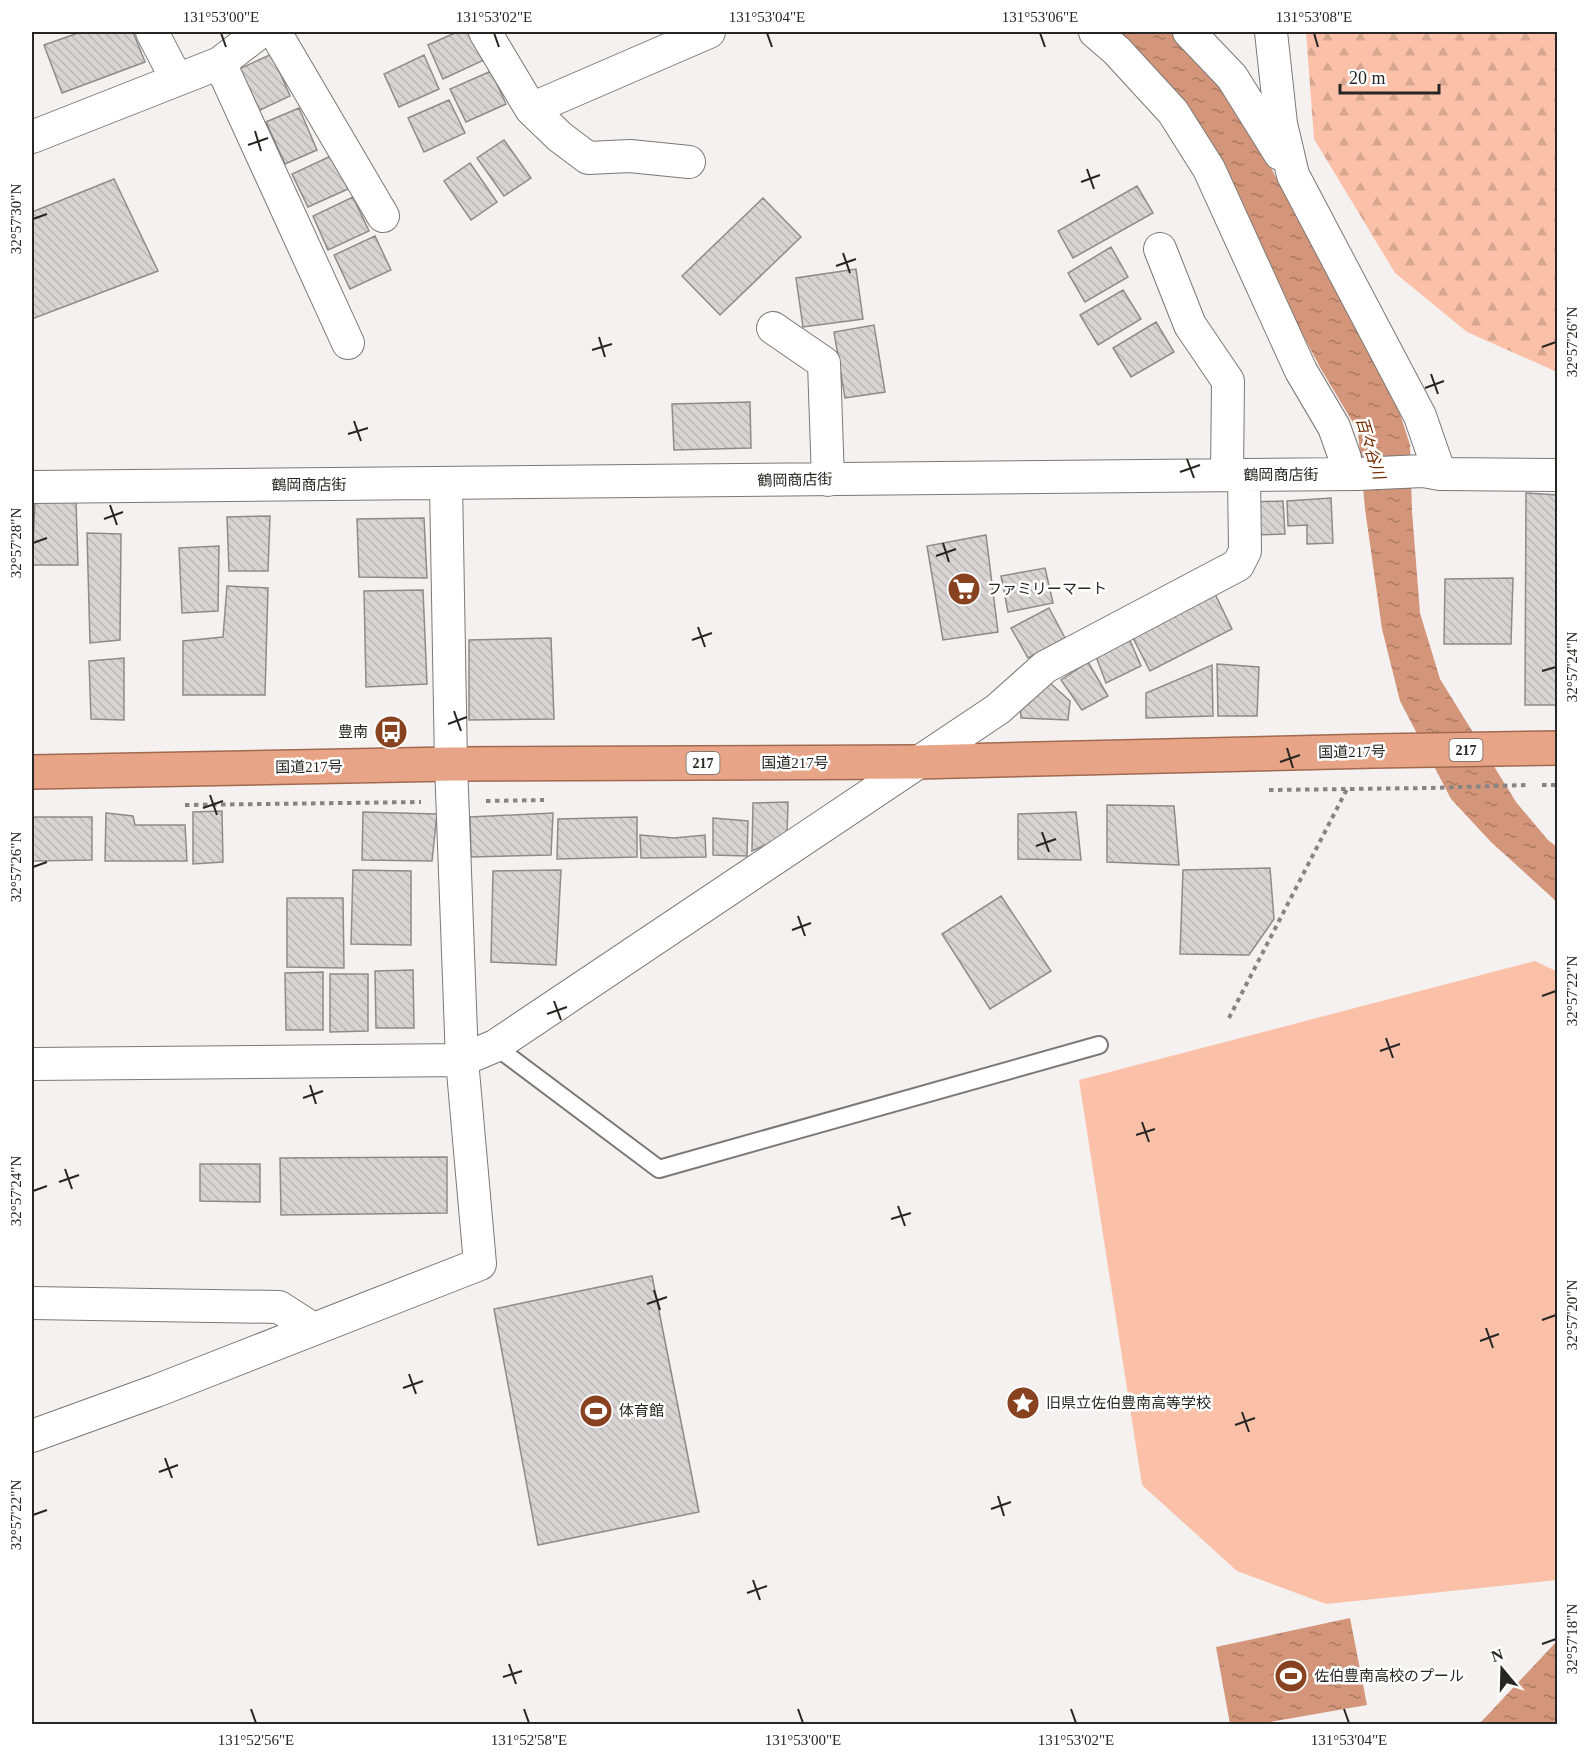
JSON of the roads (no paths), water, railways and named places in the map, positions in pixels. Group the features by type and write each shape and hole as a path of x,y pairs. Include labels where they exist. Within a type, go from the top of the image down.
{"highway":[{"name":"国道217号","path":"32,772 451,764 917,762 1557,748"}],"street":[{"path":"152,32 177,80"},
{"path":"32,137 220,63 260,32"},
{"path":"274,32 383,216"},
{"path":"485,32 531,109 560,137 588,158 630,156 689,162"},
{"path":"531,109 709,32"},
{"path":"1095,32 1118,51 1173,112 1209,169 1301,371 1334,427 1350,474"},
{"path":"1189,32 1232,77 1293,175 1420,416 1431,472"},
{"path":"1271,32 1281,124 1293,175"},
{"path":"220,63 348,343"},
{"path":"32,1064 462,1060 495,1046 998,709 1045,667 1238,565 1245,551 1235,475 1228,381 1190,325 1160,249"},
{"path":"773,328 824,363 828,480"},
{"name":"鶴岡商店街","path":"32,487 1431,472 1557,475"},
{"path":"32,1436 480,1264 462,1060 451,764 446,484"},
{"path":"32,1303 279,1307 313,1329"}],"lane":[{"path":"495,1046 659,1169 1099,1046"}],"water":[{"name":"百々谷川","path":"1109,32 1174,32 1194,49 1250,127 1300,224 1392,389 1410,445 1412,511 1420,613 1440,679 1516,802 1548,840 1557,847 1557,902 1491,842 1451,799 1400,701 1382,629 1365,509 1358,431 1321,369 1270,274"},
{"name":"佐伯豊南高校のプール","path":"1350,1618 1367,1705 1259,1724 1230,1724 1216,1647"},
{"path":"1557,1641 1557,1724 1477,1724 1482,1721"}],"place":[{"name":"ファミリーマート","path":"964,589"},
{"name":"豊南","path":"391,732"},
{"name":"旧県立佐伯豊南高等学校","path":"1023,1403"},
{"name":"体育館","path":"596,1411"},
{"name":"佐伯豊南高校のプール","path":"1291,1676"}]}
